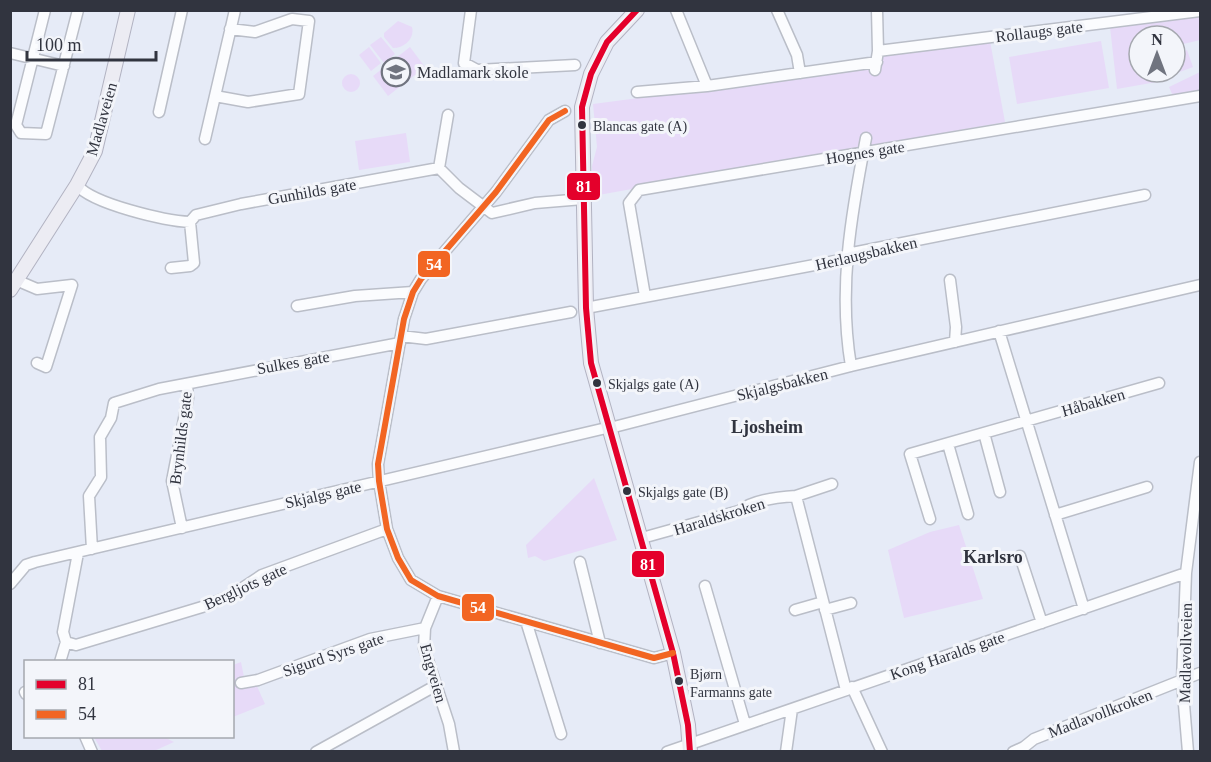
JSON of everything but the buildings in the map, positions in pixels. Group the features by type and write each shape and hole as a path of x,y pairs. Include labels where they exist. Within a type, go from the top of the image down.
{"main road":[{"name":"Madlaveien","path":"13,285 77,185 95,151 128,10"},
{"path":"637,10 607,42 585,92 581,139 586,308 591,363 606,428 642,538 673,653 689,747"}],"street":[{"path":"45,10 16,125 21,134 46,134 78,10"},
{"path":"159,112 182,10"},
{"path":"205,139 235,10"},
{"path":"471,10 465,63 477,70 575,65"},
{"path":"676,10 707,86"},
{"path":"777,10 797,55 800,73"},
{"path":"877,10 877,61"},
{"name":"Rollaugs gate","path":"637,92 707,86 800,73 1200,11"},
{"path":"215,96 248,102 299,94 309,21 292,19 255,32 230,29"},
{"path":"10,53 64,66"},
{"name":"Hognes gate","path":"645,296 629,203 639,190 1200,96"},
{"path":"564,111 549,120 519,162 413,292 400,340 378,464 387,529 398,558 411,580 438,596 654,658 673,653"},
{"path":"448,114 438,168 482,207 492,213 535,203 583,199"},
{"path":"851,366 844,299 846,256 866,138"},
{"name":"Gunhilds gate","path":"77,185 82,191 98,199 172,221 190,222 196,215 242,204 438,168"},
{"name":"Herlaugsbakken","path":"586,308 1145,195"},
{"path":"171,268 190,266 194,262 190,222"},
{"path":"950,280 956,327 955,342"},
{"name":"Madlaveien","path":"13,285 37,289 72,285 46,367 37,363"},
{"name":"Skjalgsbakken","path":"606,428 851,366 1200,285"},
{"path":"297,306 355,296 413,292"},
{"name":"Sulkes gate","path":"92,549 89,496 101,477 101,432 111,418 114,402 159,388 400,340 426,339 571,312"},
{"path":"999,332 1084,609"},
{"name":"Håbakken","path":"930,519 910,454 1159,383"},
{"name":"Brynhilds gate","path":"182,528 172,481 188,398 187,384"},
{"name":"Skjalgs gate","path":"10,585 26,565 606,428"},
{"path":"984,433 1000,492"},
{"path":"948,444 968,514"},
{"name":"Madlavollveien","path":"1188,752 1182,681 1186,573 1197,518 1200,462"},
{"name":"Haraldskroken","path":"642,538 739,511 779,497 796,496 832,484"},
{"path":"1055,515 1147,487"},
{"path":"796,496 824,606 849,689 882,752"},
{"name":"Bergljots gate","path":"66,642 76,645 89,642 202,607 232,595 262,575 387,529"},
{"path":"61,660 66,642 64,626 78,553"},
{"path":"1020,556 1042,623"},
{"path":"580,562 600,643"},
{"name":"Kong Haralds gate","path":"667,752 689,747 745,724 792,710 1186,573"},
{"path":"705,586 745,724"},
{"name":"Engveien","path":"438,596 425,628 424,648 435,686 440,691 454,752"},
{"path":"795,610 851,603"},
{"path":"526,621 561,734"},
{"name":"Sigurd Syrs gate","path":"241,683 258,680 370,639 425,628"},
{"name":"Madlavollkroken","path":"1013,752 1024,749 1034,739 1200,673"},
{"path":"316,752 435,686"},
{"path":"786,752 792,710"},
{"path":"86,738 92,752"}],"shaded area":[{"path":"1200,17 1200,40 1187,43 1187,24 1137,24"},
{"path":"398,21 412,27 413,31 405,44 393,48 384,37 384,33"},
{"path":"1127,25 1127,84 1145,84 1117,89 1110,27"},
{"path":"381,37 395,54 384,63 370,45"},
{"path":"990,41 1005,122 593,196 592,166 597,147 593,104 867,68 888,54"},
{"path":"1101,41 1109,88 1017,104 1009,57"},
{"path":"369,47 381,63 371,71 359,55"},
{"path":"410,47 425,67 388,96 373,76"},
{"path":"1187,50 1193,67 1187,69"},
{"path":"1200,72 1198,92 1173,96 1169,87 1175,84 1187,84 1187,78"},
{"path":"347,74 355,74 360,79 358,90 347,92 342,87 342,79"},
{"path":"406,133 410,162 359,170 355,141"},
{"path":"594,478 617,540 544,561 535,556 528,558 526,545"},
{"path":"959,525 983,599 904,618 888,550 930,532"},
{"path":"241,662 244,677 256,684 265,704 234,717 234,665"},
{"path":"95,738 166,738 174,742 154,751 102,751"}],"transit line":[{"name":"81","path":"637,10 607,42 591,74 582,107 586,308 591,363 673,653 688,725 690,752"},
{"name":"54","path":"565,111 549,120 496,192 421,279 413,292 404,319 378,464 387,529 398,558 411,580 438,596 654,658 673,653"}],"place":[{"name":"Madlamark skole","path":"396,72"},
{"name":"Blancas gate (A)","path":"582,125"},
{"name":"Skjalgs gate (A)","path":"597,383"},
{"name":"Skjalgs gate (B)","path":"627,491"},
{"name":"Bjørn Farmanns gate","path":"679,681"}],"district":[{"name":"Ljosheim","path":"767,427"},
{"name":"Karlsro","path":"993,557"}]}
